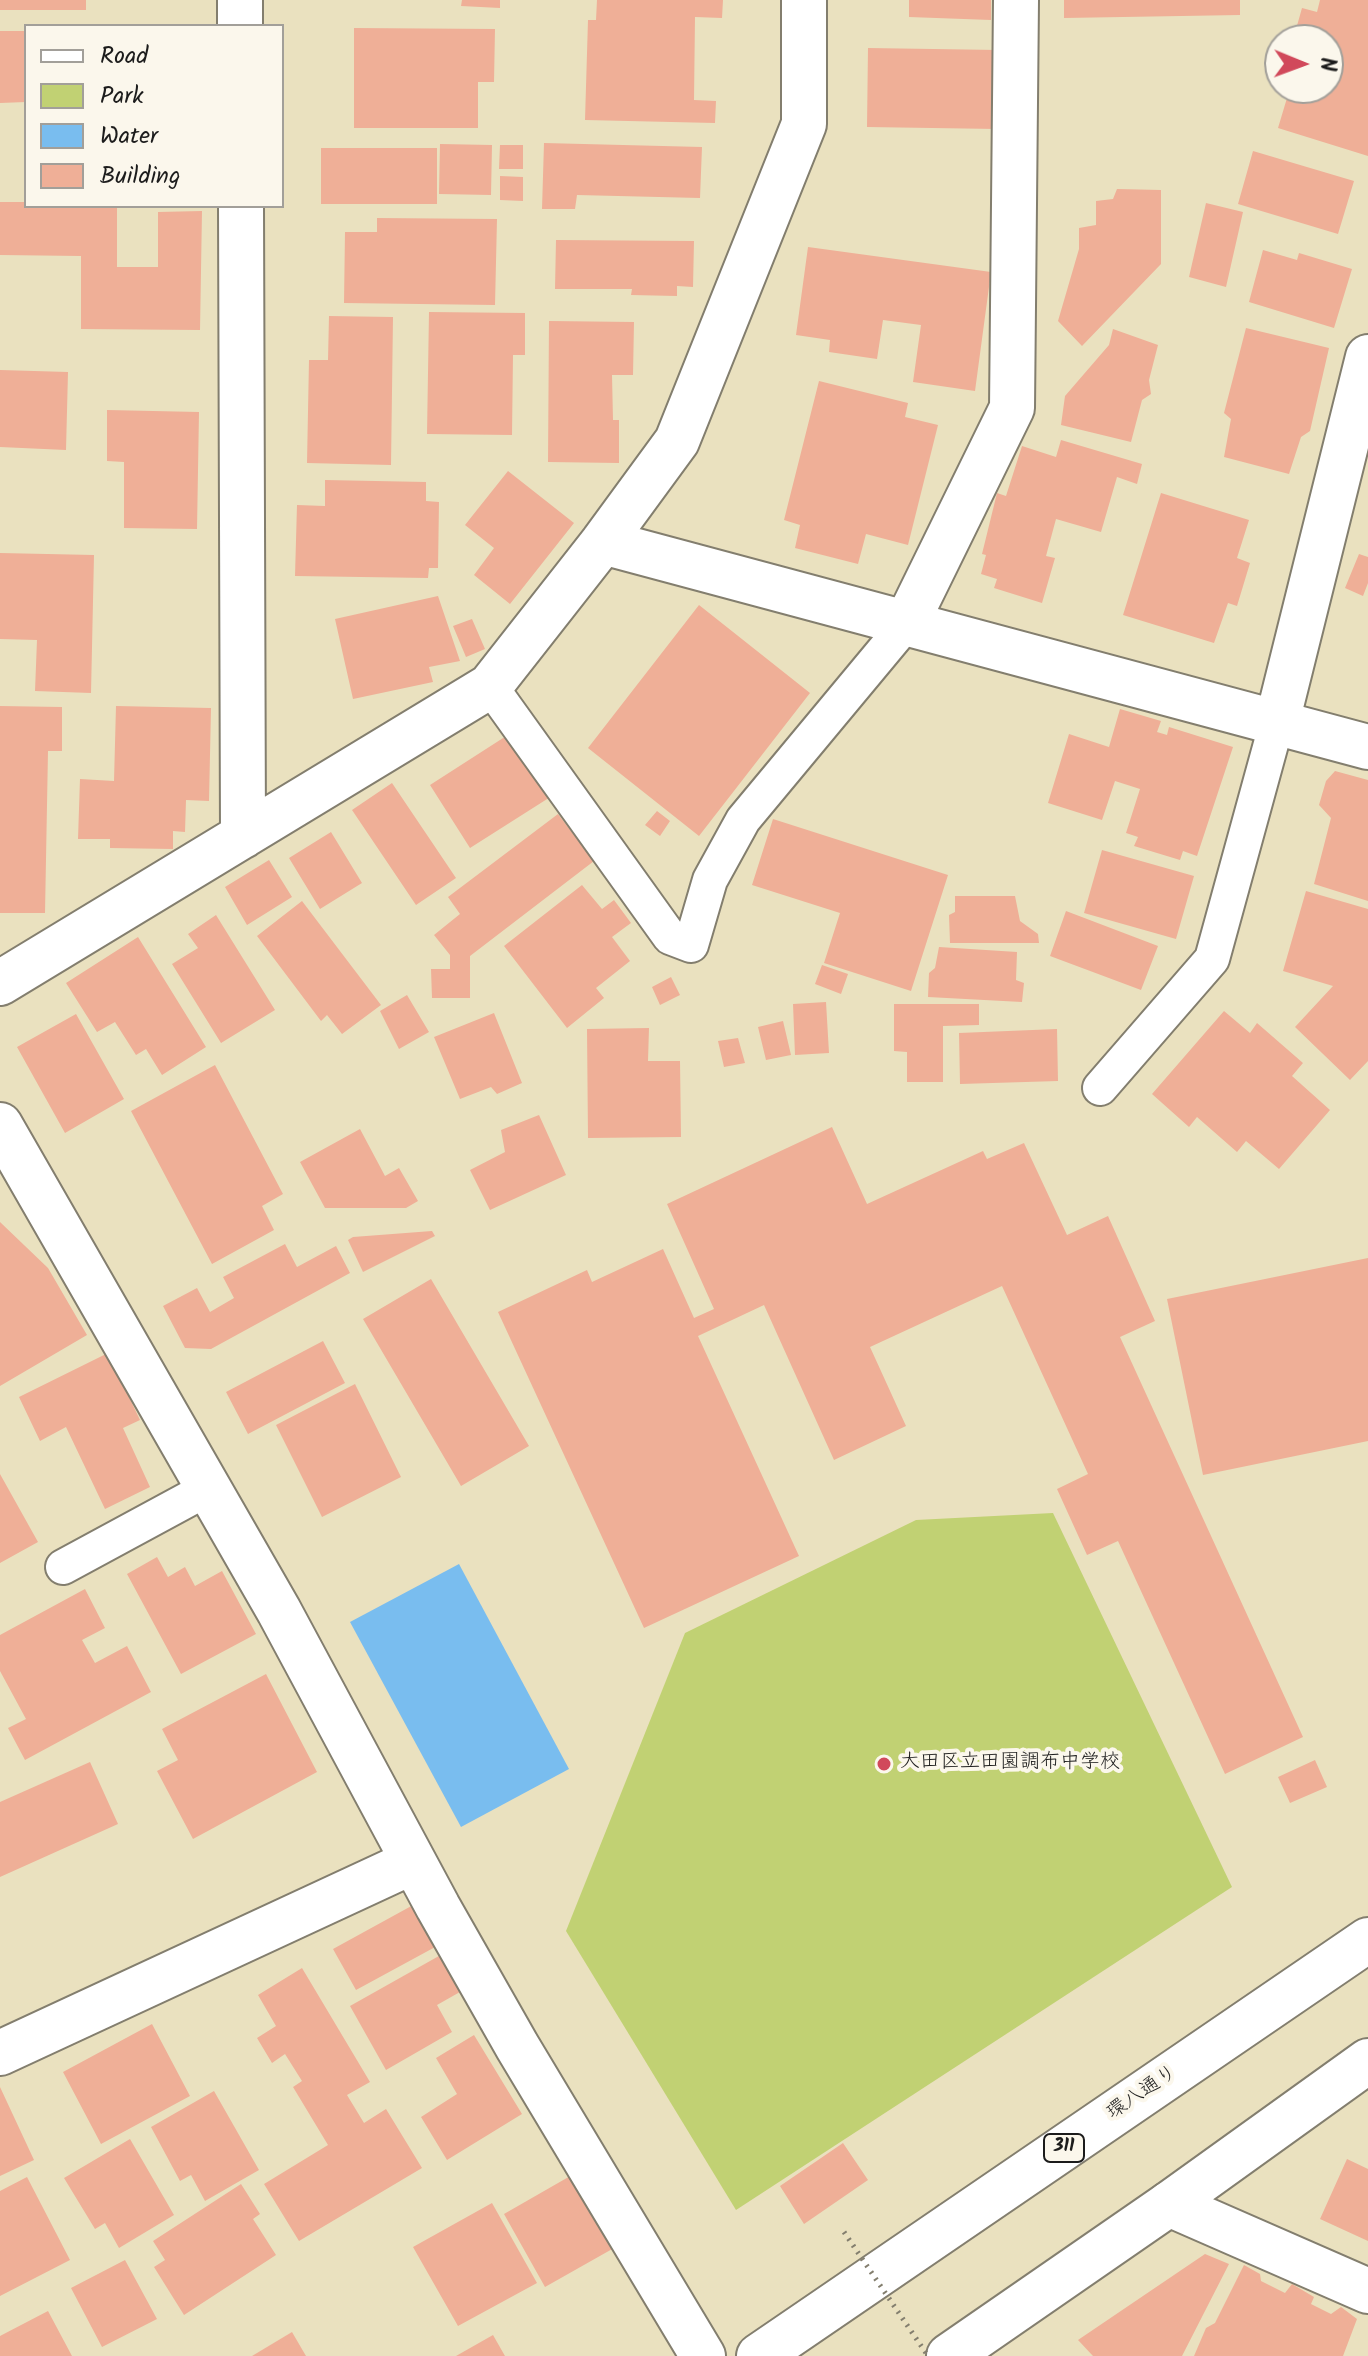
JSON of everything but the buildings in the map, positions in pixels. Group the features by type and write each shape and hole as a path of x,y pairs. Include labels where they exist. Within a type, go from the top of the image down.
{"street":[{"path":"240,0 240,24"},
{"path":"0,983 490,686 603,542 677,441 804,124 804,0"},
{"path":"906,624 1012,408 1016,0"},
{"path":"241,208 243,836"},
{"path":"1277,722 1368,357"},
{"path":"603,542 1368,747"},
{"path":"0,1125 279,1611 412,1862 517,2046 703,2356"},
{"path":"0,2053 412,1862"},
{"name":"環八通り","path":"759,2356 1368,1940"},
{"path":"949,2356 1368,2061"},
{"path":"1169,2204 1368,2291"}],"lane":[{"path":"490,686 670,937 691,945 710,880 743,820 906,624"},
{"path":"1100,1088 1212,959 1277,722"},
{"path":"63,1567 209,1488"}],"path":[{"path":"844,2232 928,2356"}],"green space":[{"path":"1053,1513 1232,1887 736,2210 566,1931 685,1633 916,1520"}],"water":[{"path":"459,1564 569,1769 461,1827 350,1622"}],"place":[{"name":"大田区立田園調布中学校","path":"884,1764"}]}
